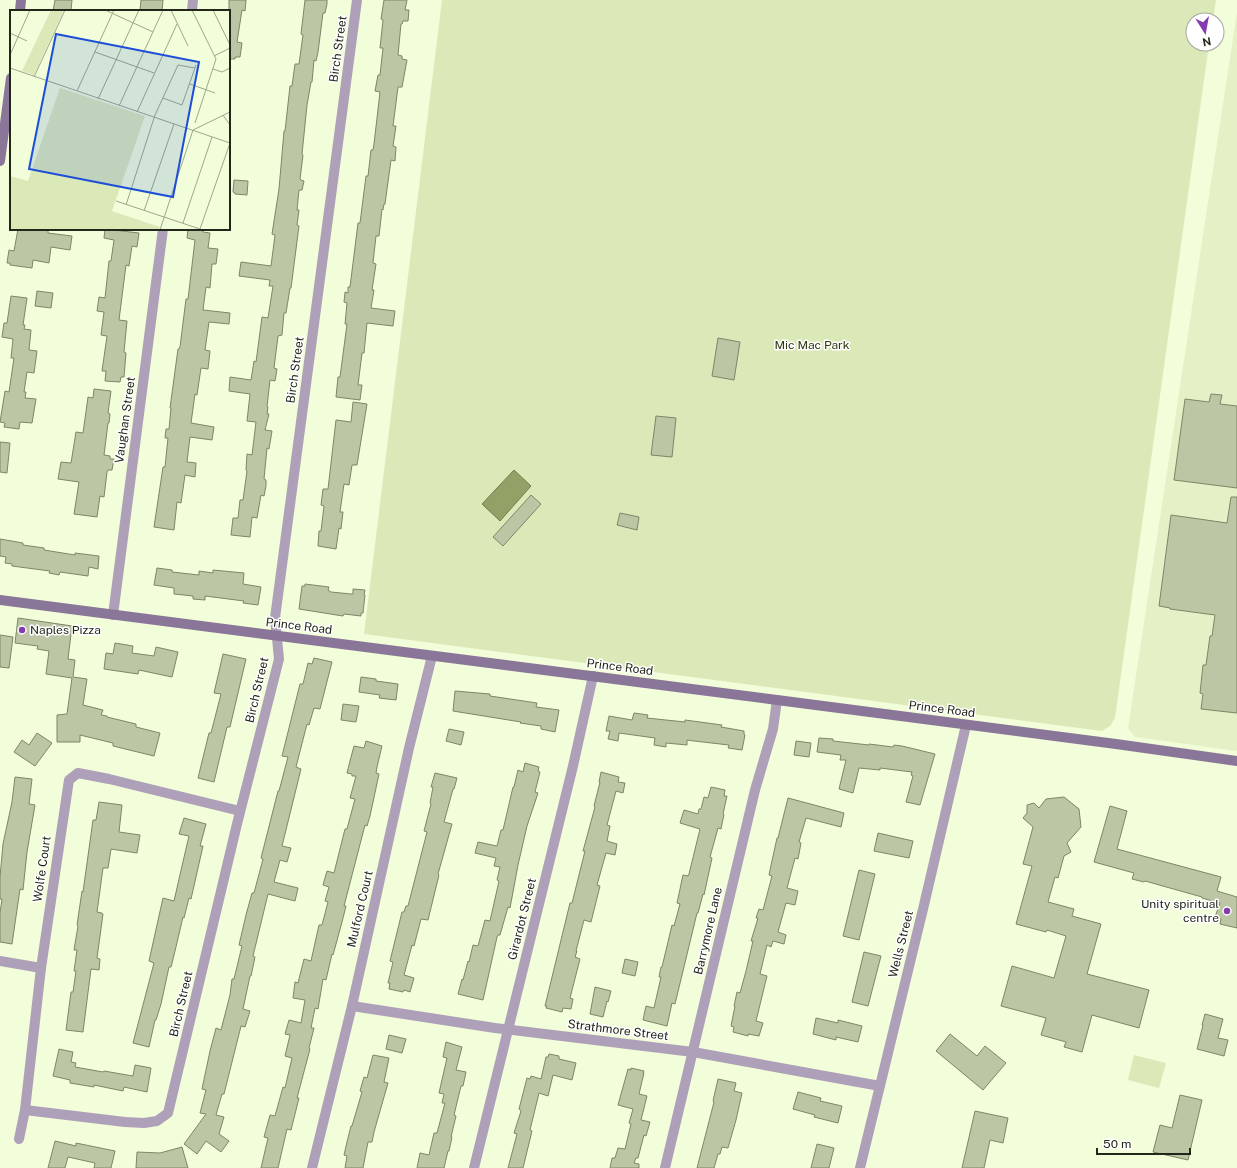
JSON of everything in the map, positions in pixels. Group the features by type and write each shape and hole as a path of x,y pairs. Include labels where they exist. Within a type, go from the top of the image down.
{"street":[{"path":"20,10 21,0"},
{"path":"192,10 193,0"},
{"name":"Birch Street","path":"25,1110 144,1123 157,1121 168,1112 278,659 275,618 357,0"},
{"path":"0,161 10,86"},
{"name":"Vaughan Street","path":"113,615 163,230"},
{"name":"Prince Road","path":"0,600 1237,761"},
{"name":"Mulford Court","path":"312,1168 352,1006 409,748 432,656"},
{"name":"Girardot Street","path":"474,1168 575,758 593,676"},
{"name":"Barrymore Lane","path":"665,1168 755,790 772,729 777,700"},
{"name":"Wells Street","path":"860,1168 966,725"},
{"name":"Wolfe Court","path":"19,1139 25,1110 40,968 68,780 78,773 109,779 240,811"},
{"path":"0,962 40,968"},
{"name":"Strathmore Street","path":"352,1006 509,1030 693,1052 880,1086"}],"shaded area":[{"path":"1237,12 1237,751 1135,737 1128,728"},
{"path":"514,470 531,486 500,521 482,504"}],"green space":[{"name":"Mic Mac Park","path":"442,0 1216,0 1214,12 1185,12 1185,52 1208,52 1115,718 1110,726 1102,731 364,634"},
{"path":"1134,1055 1166,1063 1159,1088 1128,1080"}],"building":[{"path":"55,0 72,0 71,10 53,10"},
{"path":"141,0 163,0 162,10 140,10"},
{"path":"229,0 246,0 245,11 242,10 237,42 242,43 240,57 235,57 235,59 230,59"},
{"path":"305,0 327,0 327,4 325,13 323,13 318,52 316,61 314,60 312,82 307,105 300,179 304,181 302,190 299,190 297,225 299,226 291,288 286,313 284,313 282,335 278,336 274,368 277,369 275,381 270,380 267,407 267,414 269,414 265,430 272,431 269,449 267,448 264,479 266,480 266,486 264,496 261,495 257,518 252,517 250,537 231,535 233,518 238,518 240,500 243,500 247,471 247,454 252,455 256,422 247,421 250,394 229,391 230,377 251,380 254,361 256,362 262,317 268,318 273,286 269,286 270,280 239,276 241,262 271,266 275,235 272,234 279,189 284,131 290,86 292,86 295,64 299,64 303,35 301,34"},
{"path":"384,0 407,0 405,10 409,10 408,21 403,21 401,24 398,55 402,56 402,59 407,60 402,87 398,87 393,126 396,126 393,146 396,147 395,161 391,160 385,204 383,210 382,209 379,236 376,236 373,263 376,264 371,308 395,311 393,326 367,323 364,353 362,353 358,385 362,385 360,400 336,397 347,324 345,324 347,303 344,302 345,292 348,293 348,287 350,287 358,223 360,223 366,176 368,176 371,150 373,150 374,144 380,92 375,91 378,75 380,75 383,48 380,48 383,20 381,19"},
{"path":"234,180 248,181 247,195 235,194 233,192"},
{"path":"18,230 48,230 48,233 72,236 70,250 51,247 49,263 33,260 32,268 10,265 10,263 7,263 9,250 14,251"},
{"path":"105,230 139,233 137,247 132,246 129,266 126,265 119,320 127,321 124,352 126,353 124,377 121,377 120,382 105,381 106,371 102,371 107,336 101,335 104,312 97,311 99,297 105,298 109,261 111,261 114,240 104,238"},
{"path":"188,230 203,230 203,232 210,233 208,248 218,249 216,264 212,264 210,288 206,287 203,310 230,313 229,324 209,322 205,350 210,351 208,369 201,368 197,395 195,394 191,423 214,427 212,440 190,437 187,462 196,463 195,477 185,475 181,503 177,502 174,530 154,527 163,467 165,467 168,438 165,438 166,429 169,429 170,408 178,349 180,347 186,299 188,299 195,240 187,238"},
{"path":"37,291 53,293 51,308 35,306"},
{"path":"11,296 27,298 23,325 25,325 24,329 31,330 29,350 37,351 34,373 27,372 24,392 26,392 25,398 36,399 32,423 20,422 19,429 4,427 5,423 0,422 5,391 9,392 14,358 11,358 13,339 2,337 4,323 7,323"},
{"path":"718,338 740,342 734,380 712,376"},
{"path":"94,389 111,391 108,413 110,414 104,455 110,456 110,459 114,459 112,470 108,470 107,472 104,497 100,496 97,517 74,514 79,482 58,479 61,462 71,463 76,432 83,433 88,397 93,398"},
{"path":"1211,394 1222,395 1220,404 1237,406 1237,488 1174,480 1185,399 1209,402"},
{"path":"353,402 367,404 357,465 352,465 349,485 344,484 340,512 343,512 341,529 339,528 336,549 318,546 319,531 321,531 324,506 321,505 323,489 328,489 336,420 351,422"},
{"path":"656,416 676,418 672,457 651,455"},
{"path":"0,442 10,443 7,473 0,472"},
{"path":"531,495 541,504 503,546 493,537"},
{"path":"1231,497 1237,497 1237,713 1201,709 1203,694 1200,693 1203,665 1206,665 1210,636 1212,636 1215,615 1170,609 1159,606 1171,515 1227,523"},
{"path":"620,513 639,517 637,530 617,525"},
{"path":"0,539 23,543 23,545 44,548 44,550 75,555 75,553 99,556 98,569 89,567 88,576 60,572 59,575 49,573 50,571 12,566 12,564 5,563 6,557 0,556"},
{"path":"157,568 172,570 172,572 199,575 199,571 213,573 213,570 244,573 243,584 261,587 258,605 243,603 244,601 205,596 205,600 193,599 193,596 174,594 174,588 154,585"},
{"path":"305,584 329,587 328,590 331,592 351,594 353,594 353,589 365,590 363,613 361,613 361,616 344,614 343,616 299,609 302,586 305,586"},
{"path":"18,618 72,626 68,659 75,660 73,677 87,679 83,705 103,710 101,715 136,724 136,727 160,733 154,756 113,746 113,743 80,735 80,742 57,742 57,715 67,714 72,678 46,674 49,651 37,649 38,646 15,643"},
{"path":"0,635 13,637 9,668 0,667"},
{"path":"115,643 133,646 132,653 154,656 156,647 178,652 172,677 139,670 138,674 104,669 106,653 113,654"},
{"path":"223,654 246,659 230,727 227,727 214,782 198,778 209,733 211,733 221,694 214,693"},
{"path":"314,658 332,662 320,709 314,708 309,725 307,724 296,767 301,769 282,846 291,848 287,862 280,860 274,882 298,888 295,901 268,894 253,956 255,957 243,1009 250,1011 245,1027 241,1026 224,1094 222,1094 216,1115 224,1117 219,1134 229,1141 221,1152 206,1141 197,1154 184,1144 206,1114 200,1113 206,1090 202,1089 210,1051 216,1028 221,1030 230,995 232,979 234,979 242,946 239,945 246,915 252,893 254,893 263,859 261,858 288,757 282,756 300,684 303,684 308,663 312,664"},
{"path":"361,677 398,684 396,700 379,698 380,695 359,692"},
{"path":"455,691 490,694 490,696 537,703 536,707 559,710 555,732 541,729 541,726 453,711"},
{"path":"343,704 359,706 356,722 341,720"},
{"path":"634,713 648,715 647,718 685,722 685,720 722,725 721,727 744,731 745,735 742,750 728,748 729,745 687,740 687,745 666,743 666,747 654,745 655,738 619,733 618,741 608,739 610,731 606,731 609,716 632,720"},
{"path":"449,729 464,732 461,745 446,741"},
{"path":"37,733 52,743 35,766 14,752 22,740 29,745"},
{"path":"819,738 869,745 893,747 894,745 902,746 935,754 920,805 906,802 913,776 911,775 912,772 880,768 880,770 859,768 853,793 839,789 846,760 840,760 841,755 817,752"},
{"path":"366,741 382,746 376,773 379,774 370,816 367,826 365,825 344,906 346,906 342,922 326,980 323,979 318,1009 315,1008 311,1028 314,1028 310,1049 297,1098 299,1098 291,1130 287,1129 278,1168 261,1168 268,1138 264,1137 270,1115 275,1116 283,1087 285,1088 292,1058 285,1056 290,1035 285,1034 289,1020 301,1023 305,1000 293,998 295,982 298,983 304,959 311,961 319,925 322,925 328,902 325,901 329,887 323,885 327,871 334,873 345,829 347,829 355,799 350,798 356,776 352,776 352,774 347,773 354,746 364,748"},
{"path":"796,741 811,743 809,757 794,755"},
{"path":"525,763 539,767 538,771 540,772 535,792 538,793 527,826 510,908 508,907 500,935 497,937 483,1000 458,994 473,945 478,946 485,920 490,921 499,881 497,880 500,867 494,866 496,858 475,853 478,842 497,846 501,830 503,830 518,770 523,772"},
{"path":"601,772 619,777 618,782 625,783 623,793 616,791 607,825 610,826 607,841 617,844 615,855 606,853 597,885 600,886 591,922 584,920 575,957 580,959 570,998 573,999 571,1009 563,1008 562,1012 546,1008 547,1006 545,1006 570,903 572,903 585,851 583,851 595,807"},
{"path":"435,773 457,778 444,822 452,824 438,874 428,920 421,919 404,975 414,978 410,992 404,990 403,992 389,989 390,983 388,983 393,962 390,961 402,912 404,912 406,906 408,906 427,832 424,831 431,804 433,787 431,787"},
{"path":"15,777 32,779 29,804 35,805 27,852 23,890 20,889 12,944 0,942 0,913 2,899 0,899 0,877 3,844 12,802"},
{"path":"711,787 725,790 724,796 727,796 724,815 721,829 718,828 710,857 712,858 704,895 703,894 697,913 675,1004 672,1003 667,1026 643,1020 646,1006 654,1008 661,977 659,977 661,967 672,925 674,926 680,904 677,903 683,875 688,876 689,874 700,829 680,823 684,810 698,814 704,797 708,798"},
{"path":"1064,797 1079,809 1081,827 1067,843 1071,852 1064,856 1058,878 1055,877 1048,902 1074,909 1072,916 1101,924 1087,974 1149,990 1139,1028 1092,1015 1082,1052 1064,1047 1066,1042 1041,1035 1046,1018 1001,1006 1012,966 1054,978 1066,936 1047,930 1046,932 1016,924 1032,866 1023,864 1033,827 1023,818 1027,813 1027,805 1034,803 1039,808 1046,799"},
{"path":"788,798 844,813 841,827 806,818 799,842 801,843 798,859 795,858 787,888 798,891 795,905 786,903 778,932 786,935 784,944 773,941 771,947 767,945 760,974 767,976 756,1021 763,1023 759,1036 748,1034 748,1036 733,1032 734,1027 731,1026 734,1006 737,992 740,993 746,971 753,941 751,941 758,918 756,918 759,909 763,910 772,876 769,875 770,870"},
{"path":"99,802 122,805 119,832 140,835 137,853 111,849 108,868 103,868 97,912 103,914 97,958 100,959 99,970 91,969 83,1032 66,1030 71,992 73,992 76,971 74,971 77,950 74,950 77,925 93,820 96,820"},
{"path":"1110,806 1127,811 1117,849 1221,877 1217,891 1237,897 1237,928 1220,924 1221,919 1215,917 1220,903 1145,881 1132,879 1134,873 1094,862"},
{"path":"184,818 206,824 200,846 203,846 191,899 189,898 184,918 183,917 149,1047 133,1043 154,963 149,961 163,898 174,901 189,836 179,834"},
{"path":"878,833 913,841 909,858 874,851"},
{"path":"859,870 875,874 859,940 843,936"},
{"path":"864,952 881,956 868,1006 852,1002"},
{"path":"625,959 638,962 635,976 622,973"},
{"path":"595,987 611,991 603,1017 590,1014"},
{"path":"1205,1014 1223,1019 1218,1038 1228,1040 1224,1056 1197,1049"},
{"path":"816,1018 838,1023 838,1020 862,1026 858,1042 836,1037 836,1040 813,1034"},
{"path":"950,1034 977,1056 985,1046 1006,1063 983,1090 936,1051"},
{"path":"389,1035 406,1039 402,1053 386,1049"},
{"path":"446,1042 462,1047 456,1070 466,1072 454,1115 456,1116 449,1151 444,1168 417,1168 420,1153 429,1155 434,1133 437,1133 445,1103 442,1103 444,1094 439,1093 447,1058 443,1057"},
{"path":"59,1049 73,1052 71,1062 76,1063 75,1067 133,1076 135,1065 151,1068 147,1092 124,1087 123,1091 94,1085 94,1087 70,1083 70,1080 53,1076"},
{"path":"549,1054 559,1056 559,1059 576,1063 572,1080 553,1075 548,1096 539,1093 523,1168 508,1168 517,1134 514,1133 521,1111 519,1109 527,1078 530,1079 531,1076 541,1079 546,1057 548,1057"},
{"path":"373,1055 389,1058 384,1082 388,1083 372,1142 368,1142 363,1168 345,1168 347,1156 344,1155 347,1142 362,1092 360,1091 364,1077 367,1078"},
{"path":"631,1068 644,1071 639,1094 647,1096 641,1120 650,1122 646,1136 644,1135 638,1158 636,1158 634,1163 639,1164 639,1168 610,1168 612,1158 615,1158 618,1148 625,1149 631,1124 629,1123 633,1109 618,1105 628,1069 631,1070"},
{"path":"718,1079 736,1083 734,1091 742,1093 736,1120 728,1148 722,1147 720,1154 718,1154 714,1168 697,1168 714,1102"},
{"path":"798,1092 821,1098 820,1101 842,1106 838,1123 814,1117 815,1115 793,1109"},
{"path":"1180,1095 1202,1100 1188,1160 1153,1152 1160,1125 1172,1128"},
{"path":"975,1111 1008,1118 1003,1143 990,1140 984,1168 962,1168"},
{"path":"55,1141 76,1146 76,1143 115,1151 111,1168 94,1168 95,1163 68,1157 65,1168 48,1168"},
{"path":"817,1144 834,1148 829,1168 811,1168"},
{"path":"182,1147 188,1168 136,1168 137,1152 160,1153"}],"place":[{"name":"Naples Pizza","path":"22,630"},
{"name":"Unity spiritual centre","path":"1227,911"}]}
